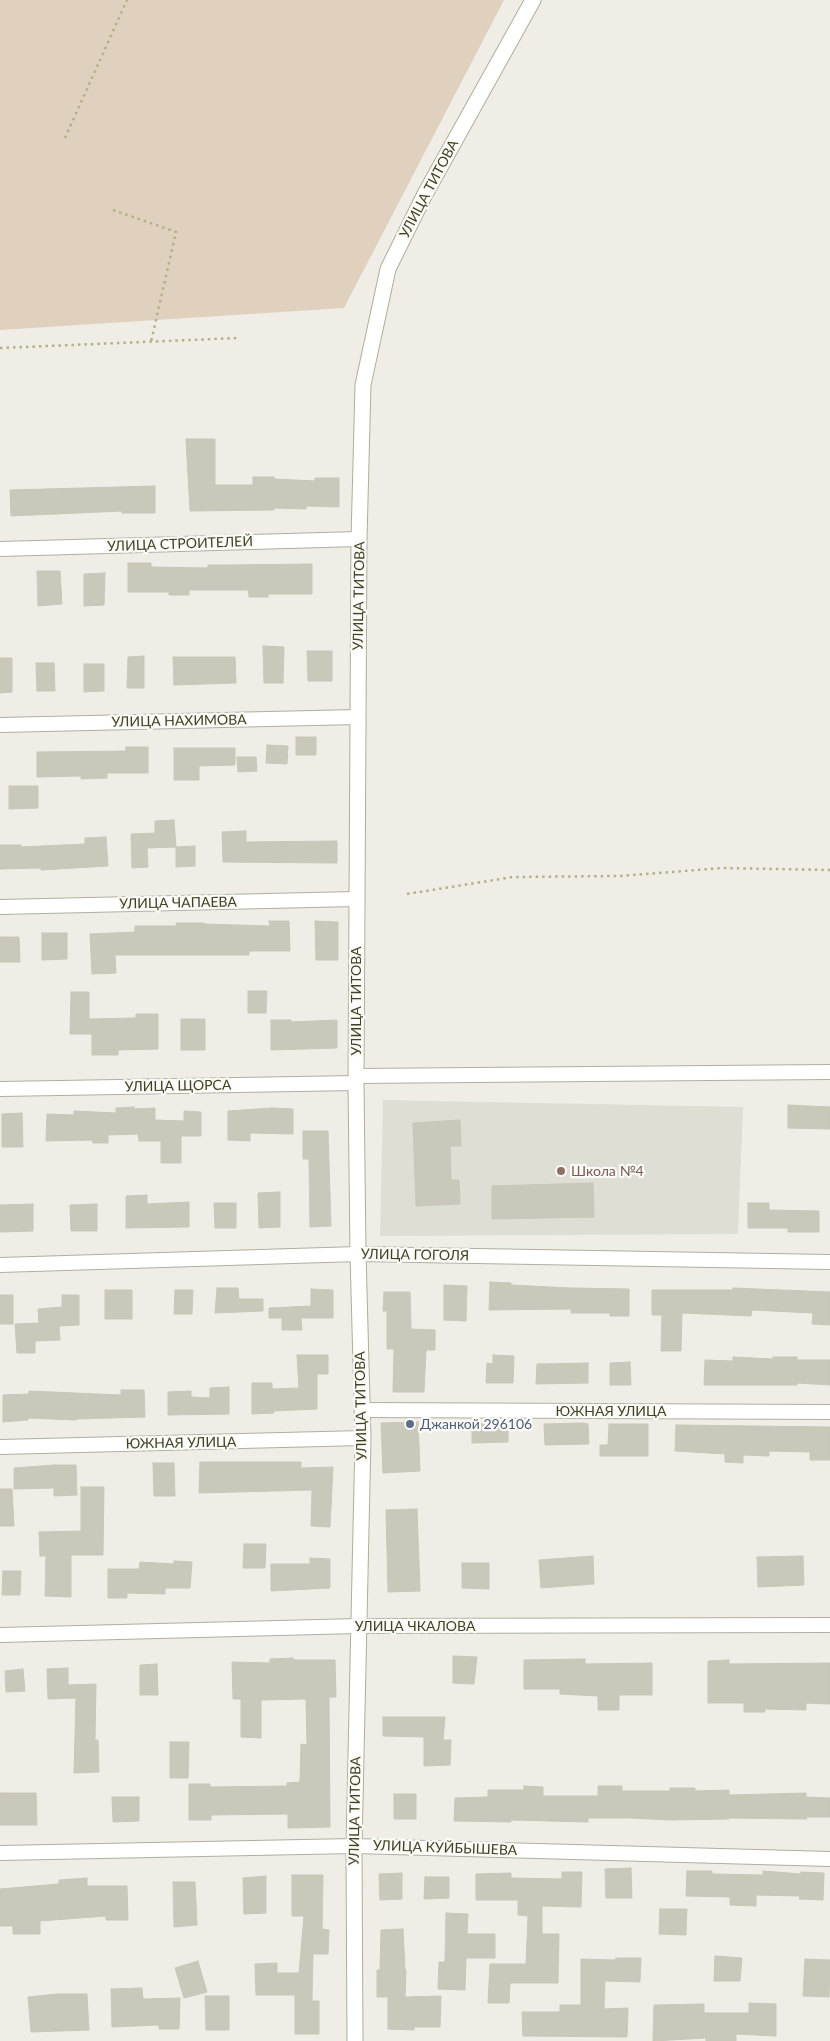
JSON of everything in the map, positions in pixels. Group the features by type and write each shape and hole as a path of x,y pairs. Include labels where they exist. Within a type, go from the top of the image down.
{"main road":[{"name":"УЛИЦА ТИТОВА","path":"355,2041 354,1846 363,1438 356,1079 359,539 362,385 388,269 425,194 533,0"}],"street":[{"name":"УЛИЦА СТРОИТЕЛЕЙ","path":"0,549 359,539"},
{"name":"УЛИЦА НАХИМОВА","path":"0,725 358,717"},
{"name":"УЛИЦА ЧАПАЕВА","path":"0,908 356,899"},
{"name":"УЛИЦА ЩОРСА","path":"0,1089 356,1079 830,1072"},
{"name":"УЛИЦА ГОГОЛЯ","path":"0,1265 358,1254 830,1262"},
{"name":"ЮЖНАЯ УЛИЦА","path":"362,1410 830,1412"},
{"name":"ЮЖНАЯ УЛИЦА","path":"0,1447 363,1438"},
{"name":"УЛИЦА ЧКАЛОВА","path":"0,1636 358,1626 830,1625"},
{"name":"УЛИЦА КУЙБЫШЕВА","path":"0,1853 354,1846 830,1859"}],"path":[{"path":"65,138 127,0"},
{"path":"112,210 176,232 150,342"},
{"path":"0,348 237,338"},
{"path":"406,894 513,877 620,876 722,868 830,870"}],"shaded area":[{"path":"0,0 504,0 344,308 0,330"},
{"name":"Школа №4","path":"383,1100 743,1107 738,1234 380,1236"}],"building":[{"path":"186,439 215,439 215,485 253,485 253,477 315,481 315,478 339,478 339,507 306,506 306,509 274,508 274,510 190,511"},
{"path":"155,486 155,513 122,513 122,511 11,516 10,490"},
{"path":"128,563 151,563 151,567 208,568 208,565 312,564 312,594 268,594 268,597 249,597 248,590 189,590 189,595 169,595 169,592 128,592"},
{"path":"37,571 60,571 62,604 38,606"},
{"path":"105,573 104,605 84,606 84,574"},
{"path":"263,646 284,647 283,683 264,683"},
{"path":"307,651 332,651 332,681 308,681"},
{"path":"144,656 144,688 127,688 128,657"},
{"path":"173,657 235,657 236,683 174,685"},
{"path":"0,658 12,658 12,692 0,693"},
{"path":"36,663 54,663 55,691 37,691"},
{"path":"84,664 104,664 104,691 84,692"},
{"path":"296,737 316,737 316,755 296,755"},
{"path":"267,745 288,746 287,764 266,763"},
{"path":"126,747 148,747 148,773 107,773 107,778 81,779 81,776 37,777 37,752 126,751"},
{"path":"174,748 235,748 235,765 199,766 199,780 174,780"},
{"path":"237,757 256,757 257,771 238,772"},
{"path":"9,786 38,786 38,808 9,809"},
{"path":"174,820 176,847 147,848 148,867 132,868 131,834 155,833 155,821"},
{"path":"246,831 246,842 337,841 337,863 223,862 222,832"},
{"path":"106,837 108,866 41,870 41,868 0,869 0,845 21,845 21,847 85,844 85,838"},
{"path":"195,846 195,866 176,867 176,847"},
{"path":"269,921 289,921 290,951 249,951 249,955 115,955 116,973 92,974 90,934 135,932 135,926 177,926 176,923 270,926"},
{"path":"315,921 338,922 338,960 316,960"},
{"path":"42,933 67,933 67,959 42,960"},
{"path":"0,937 19,937 20,962 0,962"},
{"path":"248,991 267,991 266,1013 248,1013"},
{"path":"71,992 89,992 89,1019 136,1018 136,1014 158,1014 158,1049 118,1050 118,1055 92,1055 92,1034 70,1034"},
{"path":"181,1019 205,1019 205,1050 181,1050"},
{"path":"271,1020 291,1020 291,1022 337,1020 337,1048 271,1050"},
{"path":"788,1105 830,1107 830,1129 788,1128"},
{"path":"134,1107 134,1109 155,1108 155,1120 184,1121 184,1111 201,1112 201,1136 181,1136 181,1163 161,1163 161,1141 139,1141 138,1134 108,1135 108,1143 93,1143 92,1140 46,1141 47,1114 74,1115 74,1111 116,1113 116,1108"},
{"path":"272,1108 293,1109 293,1134 250,1133 250,1141 228,1140 228,1111"},
{"path":"22,1113 23,1147 2,1147 2,1114"},
{"path":"460,1120 461,1146 450,1146 451,1180 459,1180 460,1204 416,1206 413,1123"},
{"path":"303,1131 328,1131 331,1226 310,1227 309,1159 303,1159"},
{"path":"593,1183 594,1217 492,1219 492,1186"},
{"path":"280,1192 280,1227 259,1228 258,1193"},
{"path":"147,1195 147,1204 189,1202 189,1227 126,1228 126,1196"},
{"path":"214,1203 236,1203 236,1228 215,1228"},
{"path":"748,1203 769,1203 769,1210 819,1211 819,1232 788,1232 788,1228 748,1228"},
{"path":"33,1204 33,1231 0,1232 0,1205"},
{"path":"97,1204 97,1231 71,1231 70,1205"},
{"path":"490,1282 511,1283 511,1285 629,1289 629,1316 610,1316 610,1313 571,1313 571,1309 489,1310"},
{"path":"444,1285 467,1286 466,1321 444,1320"},
{"path":"217,1288 238,1288 239,1299 263,1299 263,1311 215,1313"},
{"path":"733,1288 830,1292 830,1325 812,1324 813,1313 752,1310 751,1316 682,1313 681,1351 661,1351 662,1315 652,1315 652,1290 733,1290"},
{"path":"311,1289 333,1290 333,1318 301,1318 302,1330 282,1330 282,1318 269,1318 269,1308 311,1306"},
{"path":"105,1290 132,1290 132,1319 105,1319"},
{"path":"175,1290 193,1290 192,1314 174,1314"},
{"path":"384,1292 410,1292 411,1329 435,1330 435,1350 426,1350 424,1392 393,1392 394,1349 387,1349 387,1311 383,1311"},
{"path":"0,1295 13,1295 13,1324 0,1324"},
{"path":"62,1295 79,1295 79,1325 59,1326 60,1340 35,1341 35,1353 17,1353 15,1324 39,1323 38,1309 62,1307"},
{"path":"297,1355 328,1355 328,1374 317,1374 317,1409 252,1414 252,1383 272,1383 272,1389 299,1388"},
{"path":"493,1355 514,1356 513,1383 486,1383 487,1363 493,1364"},
{"path":"733,1357 773,1359 773,1357 797,1357 797,1360 830,1360 830,1385 797,1383 797,1385 704,1385 705,1360 733,1361"},
{"path":"630,1362 631,1385 610,1385 610,1363"},
{"path":"588,1363 588,1383 536,1384 537,1364"},
{"path":"229,1387 229,1414 168,1415 168,1392 191,1391 191,1397 210,1398 210,1388"},
{"path":"121,1390 144,1390 145,1417 76,1420 28,1418 28,1420 3,1422 3,1395 29,1394 29,1391 121,1395"},
{"path":"418,1422 420,1471 383,1473 381,1423"},
{"path":"508,1423 508,1442 472,1443 472,1424"},
{"path":"544,1424 588,1424 589,1444 545,1445"},
{"path":"609,1424 648,1424 648,1456 600,1456 600,1445 608,1445"},
{"path":"676,1425 830,1427 830,1460 810,1460 810,1452 769,1451 769,1456 743,1455 743,1463 725,1462 725,1454 675,1451"},
{"path":"200,1462 301,1462 301,1468 333,1467 330,1527 311,1526 312,1490 199,1493"},
{"path":"153,1463 174,1463 175,1496 154,1496"},
{"path":"76,1465 77,1495 54,1496 54,1488 14,1489 14,1468"},
{"path":"81,1487 104,1487 103,1555 71,1555 71,1597 45,1596 46,1556 40,1556 39,1532 81,1531"},
{"path":"0,1489 12,1489 14,1526 0,1526"},
{"path":"417,1509 420,1591 388,1592 386,1510"},
{"path":"244,1544 266,1544 265,1568 243,1568"},
{"path":"593,1556 594,1584 541,1588 539,1560"},
{"path":"803,1556 804,1585 758,1587 757,1557"},
{"path":"310,1558 330,1559 330,1588 271,1591 271,1564 310,1564"},
{"path":"174,1561 192,1562 190,1588 165,1588 165,1594 127,1593 127,1598 108,1598 108,1569 139,1569 140,1562 174,1564"},
{"path":"462,1563 489,1563 489,1589 462,1588"},
{"path":"3,1571 21,1571 20,1595 2,1595"},
{"path":"453,1656 477,1657 474,1684 453,1683"},
{"path":"293,1658 293,1660 335,1660 336,1697 329,1697 330,1827 288,1828 288,1814 211,1815 211,1820 189,1820 189,1784 210,1784 210,1787 287,1786 287,1783 300,1782 301,1744 307,1745 306,1699 261,1700 261,1738 241,1737 241,1699 233,1699 232,1662 270,1663 270,1659"},
{"path":"585,1659 585,1664 652,1663 652,1695 619,1695 619,1710 598,1710 598,1696 560,1694 560,1689 524,1689 524,1660"},
{"path":"729,1660 729,1664 830,1663 830,1704 806,1703 806,1710 765,1709 765,1712 744,1712 744,1703 708,1703 708,1661"},
{"path":"157,1664 158,1695 140,1695 140,1665"},
{"path":"68,1668 68,1685 96,1684 95,1740 98,1740 99,1772 74,1773 76,1698 48,1699 47,1669"},
{"path":"23,1669 25,1691 6,1692 5,1671"},
{"path":"383,1717 445,1717 443,1740 451,1740 450,1765 424,1766 424,1737 383,1736"},
{"path":"170,1742 189,1742 188,1778 170,1778"},
{"path":"524,1786 543,1787 543,1796 598,1796 598,1786 622,1786 622,1791 670,1791 670,1788 695,1788 695,1791 729,1790 729,1795 806,1793 806,1797 830,1798 830,1817 806,1817 807,1819 729,1818 669,1820 588,1818 588,1822 454,1821 455,1798 488,1797 488,1790 524,1790"},
{"path":"0,1793 36,1793 37,1825 0,1825"},
{"path":"394,1794 416,1794 416,1819 394,1819"},
{"path":"112,1797 139,1797 139,1821 113,1822"},
{"path":"631,1868 632,1898 606,1898 605,1869"},
{"path":"687,1871 712,1871 712,1874 763,1875 763,1871 801,1874 801,1872 824,1873 823,1900 799,1899 800,1896 756,1895 756,1906 730,1905 730,1897 686,1896"},
{"path":"562,1872 582,1872 581,1907 542,1906 542,1934 559,1934 558,1983 510,1983 509,2003 488,2003 490,1964 526,1964 528,1916 518,1915 518,1900 476,1900 476,1874 511,1873 511,1878 562,1879"},
{"path":"402,1873 402,1899 380,1900 379,1874"},
{"path":"292,1875 323,1875 322,1929 329,1930 328,1954 313,1954 312,2001 319,2001 319,2034 295,2034 295,1995 256,1995 255,1964 277,1963 277,1973 299,1973 304,1916 292,1916"},
{"path":"266,1876 266,1913 244,1914 243,1878"},
{"path":"425,1877 449,1877 449,1898 424,1899"},
{"path":"87,1878 87,1886 127,1886 128,1920 106,1920 106,1916 40,1921 40,1934 13,1934 13,1926 0,1926 0,1889 59,1884 59,1880"},
{"path":"173,1882 195,1882 197,1925 174,1927"},
{"path":"660,1909 687,1909 686,1935 659,1934"},
{"path":"446,1913 468,1914 467,1934 495,1934 495,1958 466,1958 465,1990 438,1989 439,1962 445,1962"},
{"path":"403,1929 406,1970 405,1997 441,1996 440,2027 414,2027 414,2030 388,2029 388,1997 377,1997 377,1970 380,1970 381,1930"},
{"path":"715,1956 742,1958 740,1981 714,1981"},
{"path":"616,1958 641,1958 640,1982 605,1981 604,2009 628,2008 627,2037 523,2036 522,2012 560,2012 560,2005 581,2005 581,1959 616,1960"},
{"path":"805,1959 830,1960 829,1997 803,1996"},
{"path":"198,1961 207,1992 184,1998 175,1968"},
{"path":"142,1988 143,1999 180,1998 179,2029 159,2029 159,2025 112,2027 111,1989"},
{"path":"57,1994 87,1994 89,2030 31,2032 28,1997"},
{"path":"205,1996 229,1996 229,2030 206,2030"},
{"path":"749,2003 776,2004 776,2036 736,2034 736,2041 706,2041 706,2038 653,2041 654,2005 704,2004 704,2013 749,2013"}],"place":[{"name":"Школа №4","path":"561,1171"},
{"name":"Джанкой 296106","path":"410,1424"}]}
